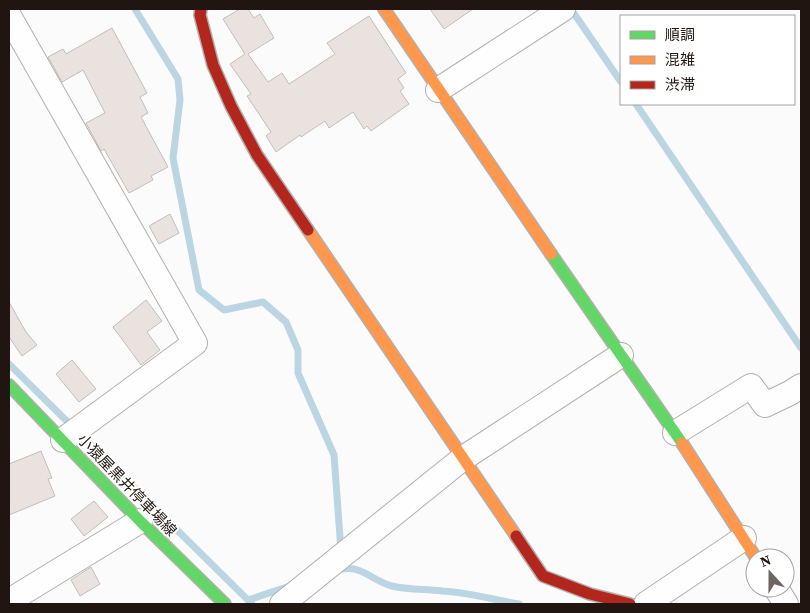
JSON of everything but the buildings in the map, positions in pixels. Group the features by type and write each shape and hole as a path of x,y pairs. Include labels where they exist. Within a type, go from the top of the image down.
{"street":[{"path":"201,9 200,15 213,65 230,106 257,155 542,576 590,594 630,604"},
{"path":"384,9 675,433 750,548"},
{"path":"438,90 563,9"},
{"path":"9,16 195,343 63,440"},
{"path":"282,604 462,459 621,355"},
{"name":"小猿屋黒井停車場線","path":"9,385 140,521 225,604"},
{"path":"675,433 751,386 765,405 796,390"},
{"path":"9,601 140,521"},
{"path":"646,604 744,538"}],"waterway":[{"path":"135,9 178,79 180,100 173,158 199,290 224,310 263,302 286,322 298,350 298,373 334,455 341,551"},
{"path":"571,9 620,81"},
{"path":"637,105 801,348"},
{"path":"9,364 252,604"},
{"path":"338,570 353,569 392,586 461,593 519,604"},
{"path":"248,600 290,586"}],"traffic: fast":[{"path":"551,254 682,443"},
{"path":"9,385 140,521 225,604"}],"traffic: slow":[{"path":"384,9 551,254"},
{"path":"308,230 516,536"},
{"path":"682,443 750,548"}],"traffic: jam":[{"path":"201,9 200,15 213,65 231,106 257,155 308,230"},
{"path":"516,536 543,576 590,594 630,604"}]}
